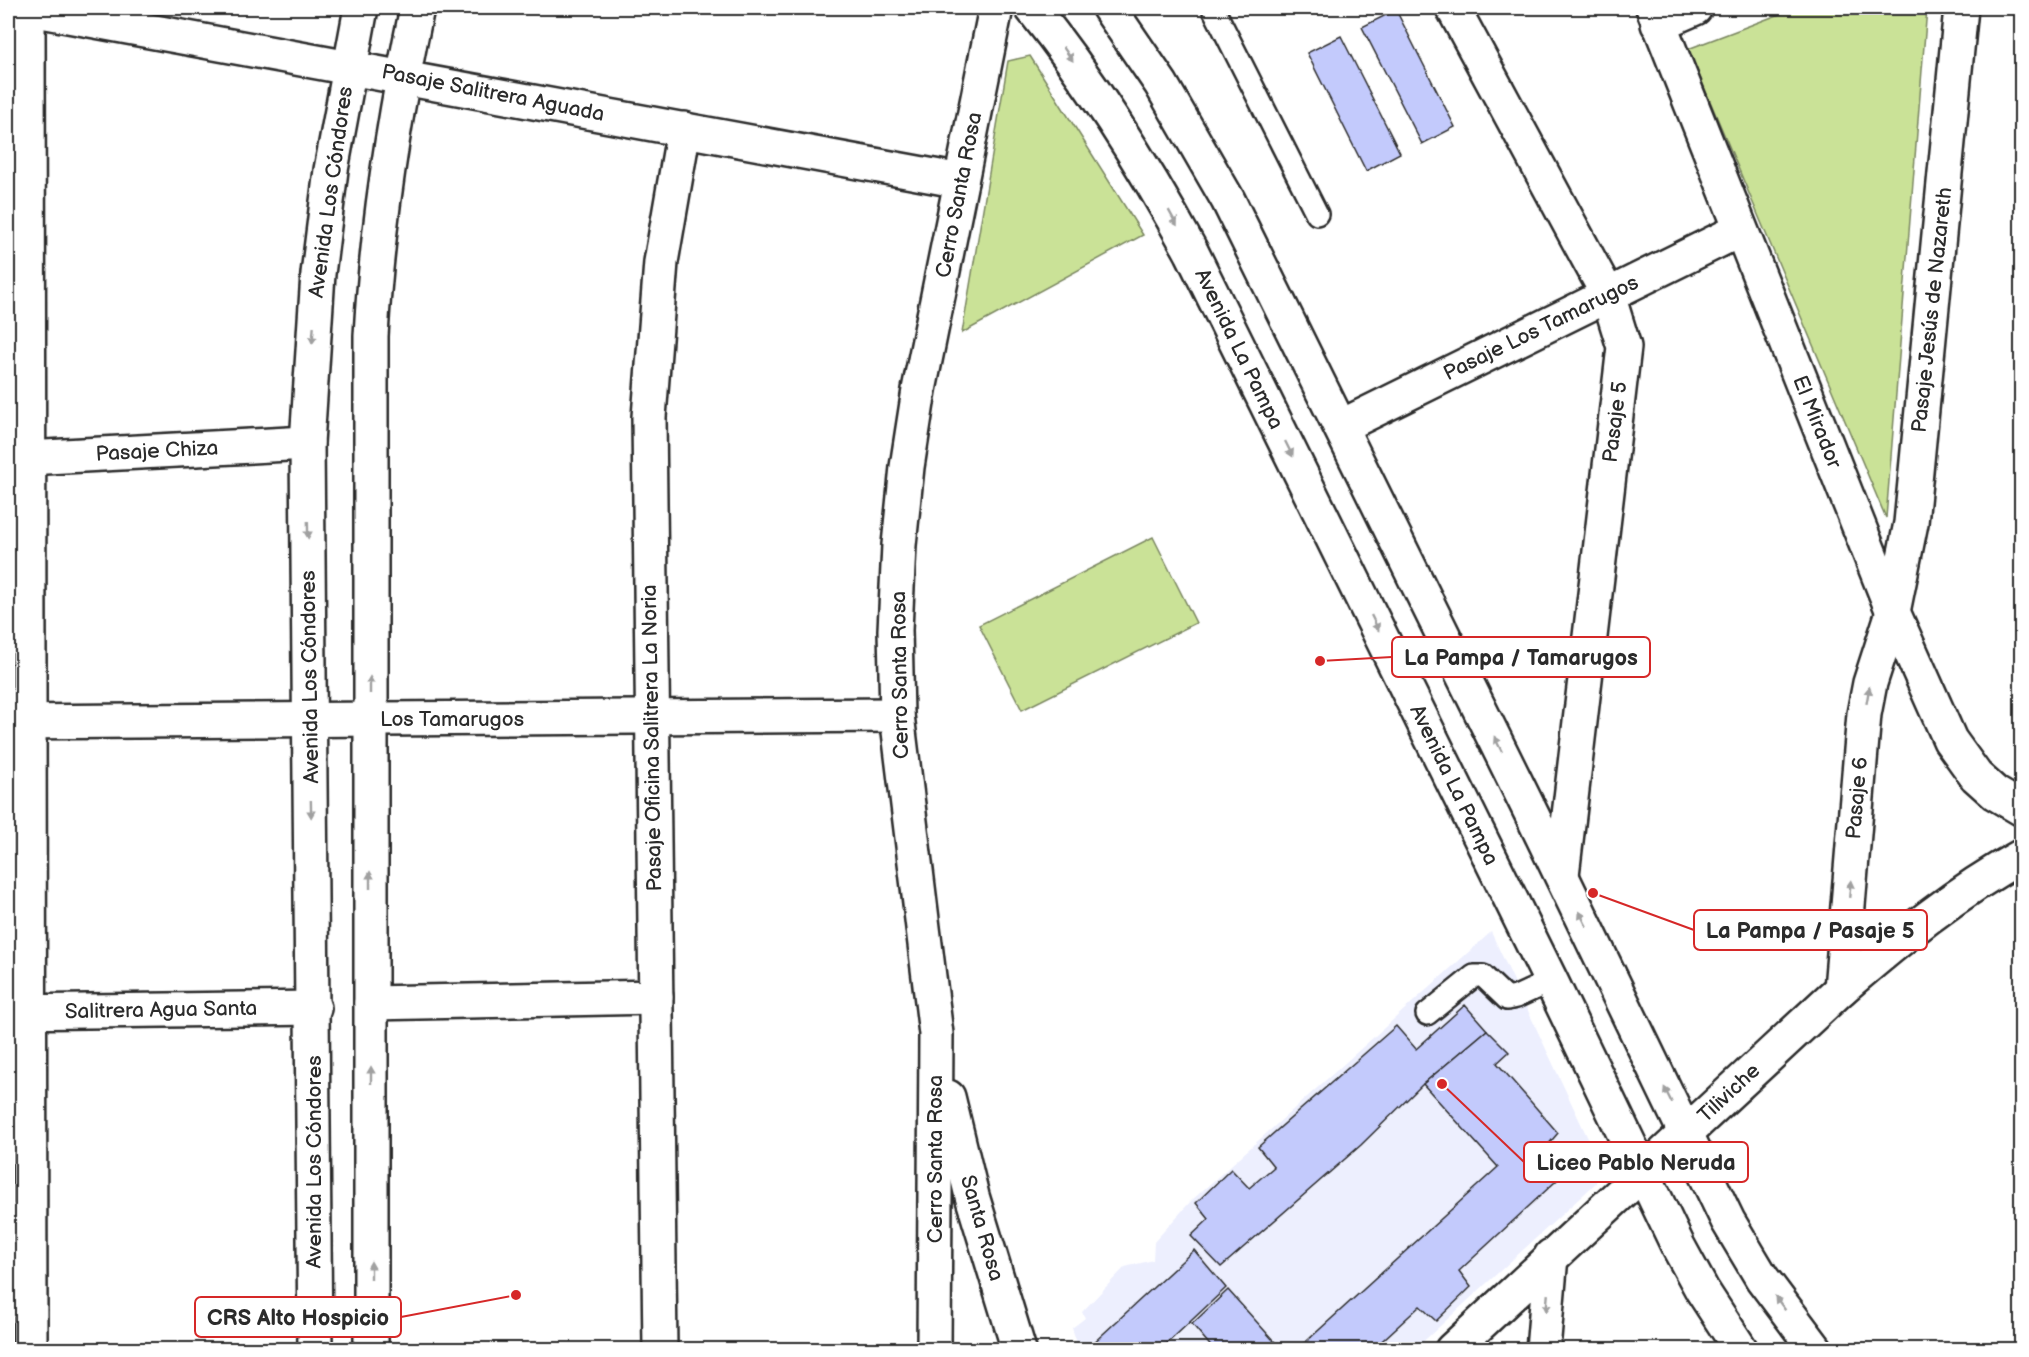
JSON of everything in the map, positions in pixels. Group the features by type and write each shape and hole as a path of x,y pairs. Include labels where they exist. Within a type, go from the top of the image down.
{"street":[{"name":"Pasaje Salitrera Aguada","path":"26,8 961,181"},
{"path":"26,8 18,203 18,722 19,1012 30,1350"},
{"name":"Avenida Los Cóndores","path":"315,1350 314,1008 307,443 318,274 330,170 361,8"},
{"path":"371,1350 371,336 375,255 386,165 417,8"},
{"name":"Cerro Santa Rosa","path":"934,1350 936,1034 897,715 895,630 899,545 907,468 920,390 996,8"},
{"name":"Avenida La Pampa","path":"1032,8 1107,108 1152,180 1192,253 1702,1290 1741,1350"},
{"path":"1109,8 1196,141 1342,426 1728,1221 1769,1288 1816,1350"},
{"name":"Pasaje 5","path":"1453,8 1608,295 1624,347 1562,875"},
{"path":"1655,16 1695,8"},
{"name":"Pasaje Jesús de Nazareth","path":"1893,612 1911,523 1961,8"},
{"name":"El Mirador","path":"1655,16 1893,612 1950,740 1962,759 1995,793 2022,809"},
{"name":"Pasaje Oficina Salitrera La Noria","path":"660,1350 650,406 661,262 684,129"},
{"name":"Pasaje Los Tamarugos","path":"1342,426 1740,230"},
{"name":"Pasaje Chiza","path":"18,459 307,443"},
{"name":"Pasaje 6","path":"1842,989 1864,714 1869,684 1893,612"},
{"name":"Los Tamarugos","path":"18,722 897,715"},
{"name":"Tiliviche","path":"1452,1350 1551,1256 1896,942 1946,905 2022,856"},
{"path":"371,1003 656,998"},
{"name":"Salitrera Agua Santa","path":"19,1012 314,1008"},
{"name":"Santa Rosa","path":"936,1034 972,1196 1019,1350"},
{"path":"1543,1350 1551,1256"}],"lane":[{"path":"1213,8 1317,214"},
{"path":"1427,1014 1474,976 1483,976 1507,999 1551,981"}],"shaded area":[{"path":"1491,932 1600,1164 1596,1183 1415,1349 1079,1349 1072,1328 1085,1318 1082,1312 1125,1267 1153,1260 1154,1242 1191,1201"}],"green space":[{"path":"1796,8 1927,8 1886,518 1688,49"},
{"path":"1030,56 1143,235 962,333 1008,61"},
{"path":"1153,537 1196,623 1022,710 979,625"}],"building":[{"path":"1396,10 1455,127 1422,144 1362,27"},
{"path":"1341,36 1400,153 1366,171 1307,53"},
{"path":"1465,1005 1487,1030 1423,1084 1361,1145 1221,1267 1191,1236 1209,1219 1196,1203 1231,1169 1249,1188 1274,1167 1258,1147 1396,1026 1416,1049"},
{"path":"1487,1030 1509,1052 1497,1063 1558,1133 1547,1146 1568,1170 1459,1271 1471,1287 1436,1321 1420,1306 1372,1350 1297,1350 1498,1167 1423,1084"},
{"path":"1194,1250 1226,1288 1160,1350 1093,1350 1090,1346"},
{"path":"1228,1290 1282,1350 1214,1350 1192,1324"}],"place":[{"name":"La Pampa / Tamarugos","path":"1320,661"},
{"name":"La Pampa / Pasaje 5","path":"1593,893"},
{"name":"Liceo Pablo Neruda","path":"1442,1084"},
{"name":"CRS Alto Hospicio","path":"516,1295"}]}
